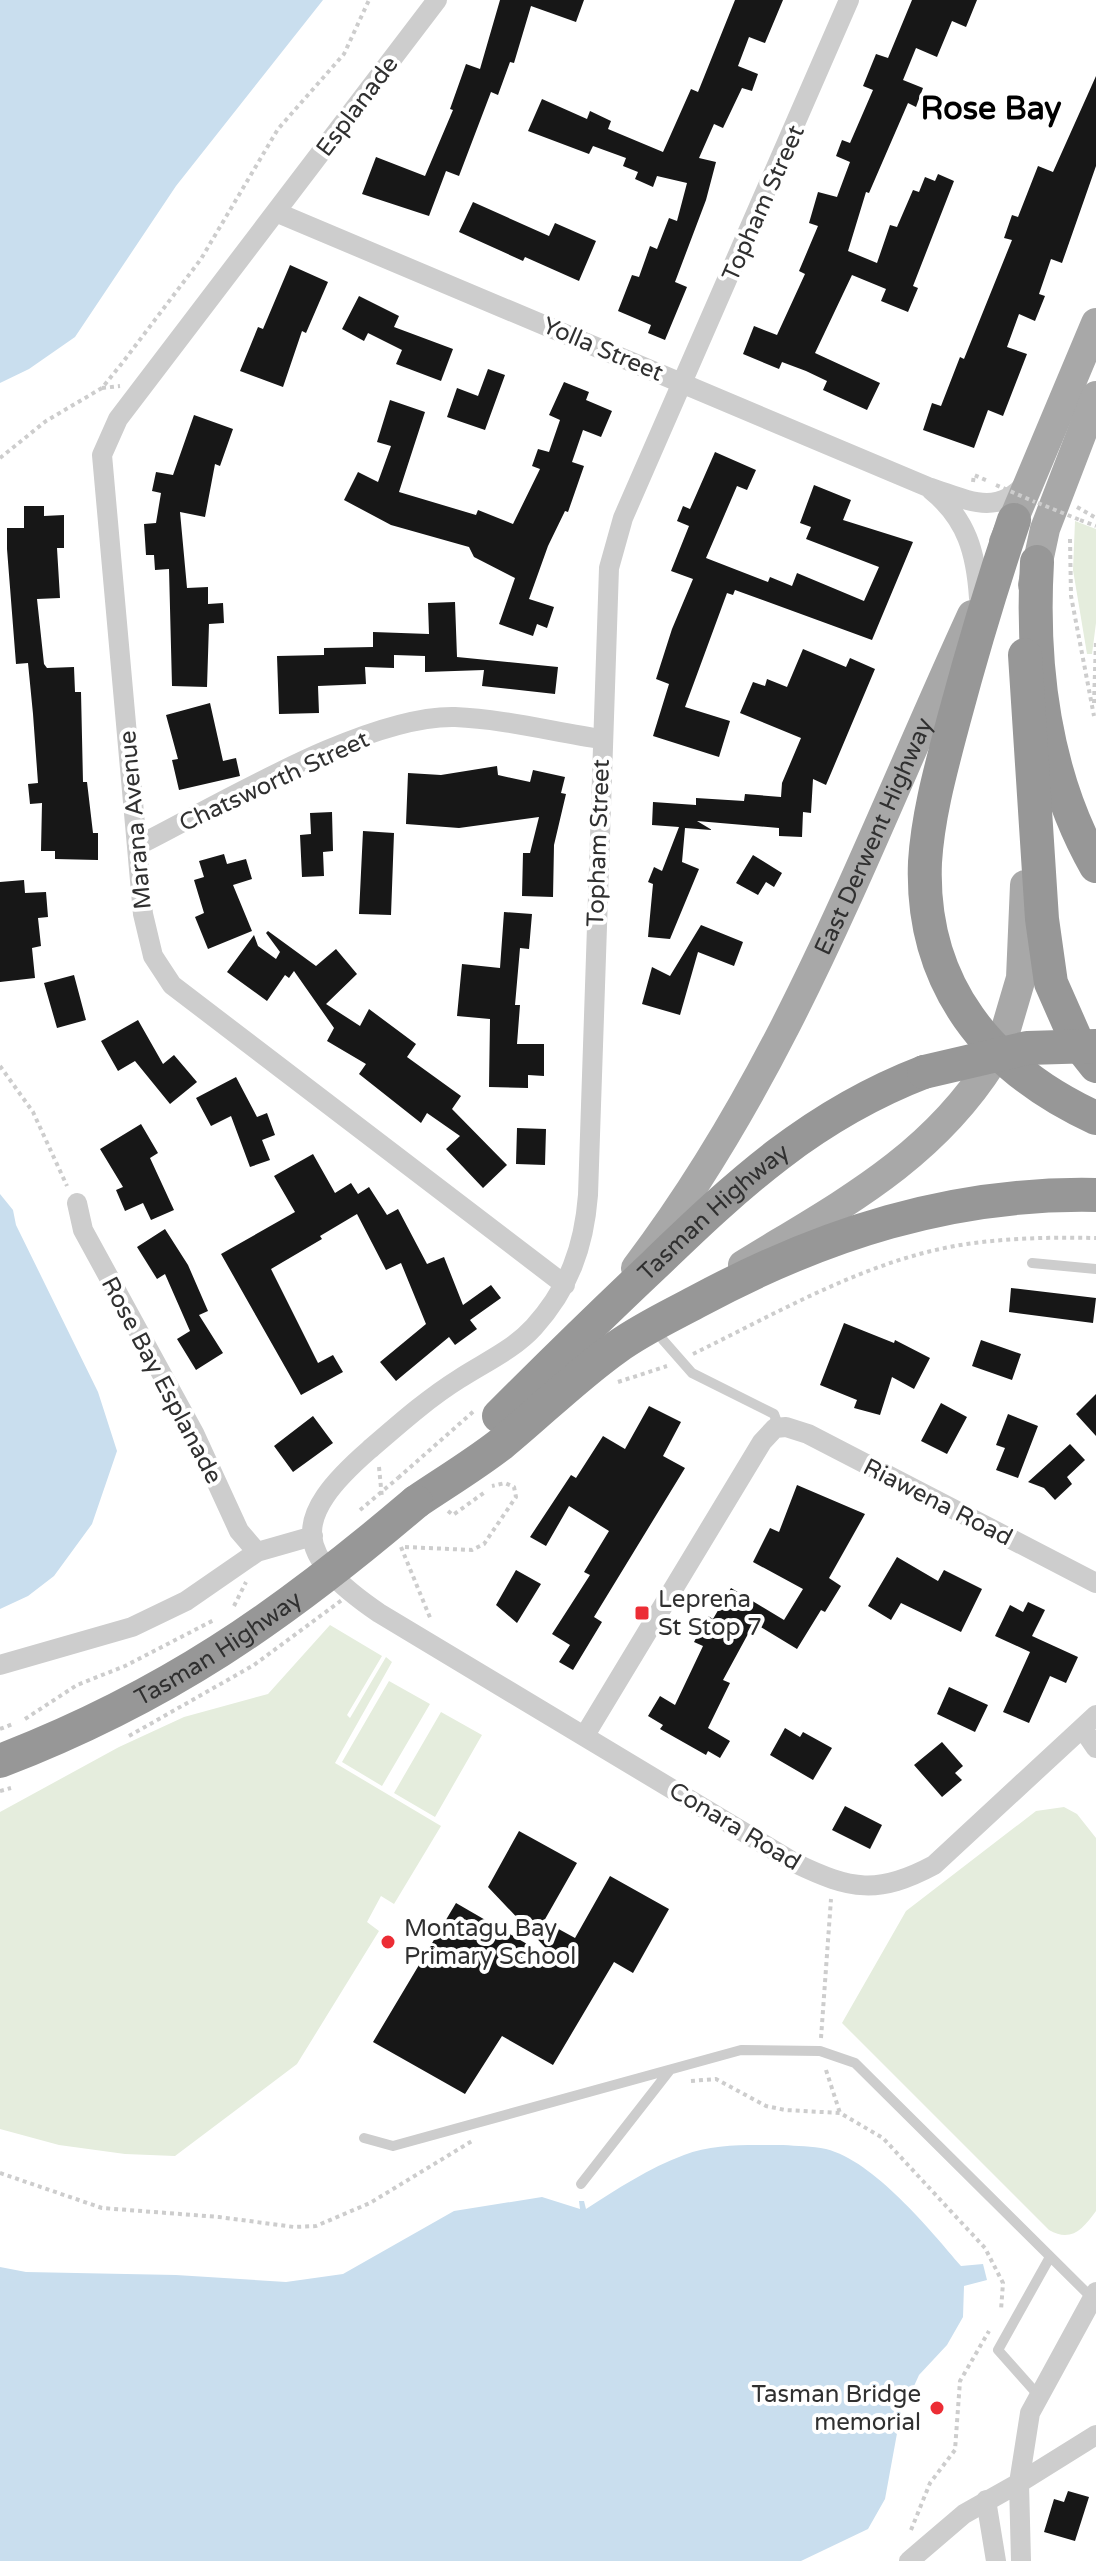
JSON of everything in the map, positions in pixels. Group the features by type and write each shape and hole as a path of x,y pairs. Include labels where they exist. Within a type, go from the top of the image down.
{"highway":[{"path":"1029,508 968,666 934,799 925,862 928,918 939,964 950,988 981,1034 1021,1075 1046,1093 1096,1118"},
{"path":"1037,562 1037,653 1046,727 1072,817 1096,866"},
{"path":"1025,655 1047,960 1060,1008 1077,1042 1096,1066"},
{"name":"Tasman Highway","path":"0,1761 71,1734 183,1676 279,1613 407,1490 596,1320 769,1158 845,1107 924,1072 1027,1048 1096,1046"},
{"name":"Tasman Highway","path":"407,1490 498,1446 569,1383 661,1344 768,1266 876,1223 1001,1198 1096,1195"},
{"path":"661,1344 782,1278 845,1252 905,1235 1009,1218 1096,1217"}],"main road":[{"name":"East Derwent Highway","path":"596,1320 701,1179 775,1053 979,598 1029,508 1035,471 1096,323"},
{"path":"661,1344 905,1162 956,1114 998,1050 1016,1002 1024,952 1026,893 1019,760 1025,655 1037,562 1058,491 1096,396"}],"street":[{"name":"Esplanade","path":"278,213 437,0"},
{"name":"Topham Street","path":"313,1536 321,1499 343,1472 442,1390 518,1342 565,1285 582,1243 588,1195 607,589 613,547 849,0"},
{"name":"Yolla Street","path":"278,213 928,487 980,502 998,503 1015,494 1035,471"},
{"name":"Marana Avenue","path":"278,213 118,419 102,455 147,937 162,973 172,985 565,1285"},
{"name":"Yolla Street","path":"928,487 943,500 964,527 975,558 979,598"},
{"name":"Chatsworth Street","path":"139,845 337,747 413,722 454,717 601,739"},
{"name":"Rose Bay Esplanade","path":"77,1203 83,1230 194,1433 252,1556"},
{"path":"585,1735 762,1442 770,1431 779,1428"},
{"name":"Riawena Road","path":"779,1428 808,1434 1096,1583"},
{"path":"0,1665 132,1627 186,1601 252,1556 313,1536"},
{"name":"Conara Road","path":"313,1536 328,1573 359,1599 795,1863 832,1881 876,1887 910,1878 934,1865 1089,1722"},
{"path":"1089,1722 1096,1748"},
{"path":"1021,2561 1019,2483 1026,2427 1038,2395 1094,2295"},
{"path":"909,2561 986,2500 1096,2435"},
{"path":"986,2500 996,2561"}],"lane":[{"path":"1032,1263 1096,1269"},
{"path":"661,1344 700,1378 774,1414 779,1428"},
{"path":"364,2138 393,2146 741,2050 820,2051 855,2063 1050,2257 1094,2295"},
{"path":"581,2184 671,2069"},
{"path":"1038,2395 998,2350 1050,2257"}],"path":[{"path":"0,458 46,421 102,388 123,362 201,259 278,129 344,54 369,0"},
{"path":"975,476 985,480"},
{"path":"996,485 1029,508 1094,526"},
{"path":"1074,506 1069,578 1096,725"},
{"path":"1084,511 1096,518"},
{"path":"1094,716 1096,640"},
{"path":"0,1066 33,1112 77,1203"},
{"path":"650,1373 661,1344 806,1298 928,1253 1008,1240 1096,1238"},
{"path":"400,1547 472,1550 484,1544 516,1497 514,1487 505,1483 493,1486 453,1515 448,1511"},
{"path":"353,1517 407,1490"},
{"path":"230,1611 246,1588 252,1556"},
{"path":"123,1675 248,1599"},
{"path":"0,1730 27,1718 93,1676 125,1666 217,1618"},
{"path":"0,1730 68,1701"},
{"path":"832,1881 820,2051 840,2113"},
{"path":"907,2537 930,2483 949,2461"}],"green space":[{"path":"1075,521 1096,529 1096,623 1092,654 1087,654 1073,570"},
{"path":"330,1625 382,1656 347,1715 350,1718 386,1657 392,1662 335,1763 441,1826 394,1904 381,1896 367,1922 379,1931 297,2064 175,2156 125,2154 59,2145 0,2129 0,1812 119,1747 184,1717 268,1694"},
{"path":"389,1681 430,1704 382,1786 342,1762"},
{"path":"441,1712 482,1735 435,1817 394,1793"},
{"path":"1064,1807 1077,1814 1096,1838 1096,2211 1076,2232 1064,2235 1049,2230 842,2023 906,1911 1036,1811"}],"water":[{"path":"0,0 323,0 176,186 75,337 29,369 0,383"},
{"path":"0,1194 13,1210 16,1225 98,1392 117,1451 92,1524 54,1576 28,1596 0,1609"},
{"path":"783,2145 826,2149 863,2167 900,2198 961,2266 983,2264 987,2280 964,2286 963,2317 947,2345 919,2375 900,2417 885,2499 868,2529 801,2561 0,2561 0,2267 26,2272 176,2275 286,2282 343,2274 454,2211 542,2197 580,2209 579,2201 584,2201 586,2209 646,2173 696,2151 733,2146"}],"building":[{"path":"500,0 584,0 576,22 531,6 514,63 510,62 498,95 491,92 459,176 446,171 429,216 362,194 376,157 425,176 453,110 450,109 466,64 480,69"},
{"path":"735,0 783,0 765,43 749,37 738,66 758,74 752,91 742,88 723,128 714,124 699,158 716,162 706,200 675,282 687,287 665,340 648,333 651,325 618,311 632,275 639,277 650,246 657,249 669,218 677,221 687,183 657,176 653,187 635,179 638,172 623,166 626,158 593,146 589,154 528,131 542,99 587,119 590,111 611,121 608,129 663,152 691,89 698,92"},
{"path":"912,0 977,0 966,27 952,21 937,57 916,48 903,80 923,88 916,107 908,103 869,193 866,192 848,251 877,263 890,225 897,227 913,190 919,192 925,177 935,181 938,174 954,181 913,286 918,288 908,312 881,301 886,289 852,275 815,353 880,383 867,410 823,390 827,381 806,371 782,362 779,369 743,354 754,326 777,335 805,274 799,271 818,226 809,223 818,192 837,197 850,162 836,156 842,140 850,143 873,90 863,86 876,54 888,58"},
{"path":"1096,76 1096,166 1062,263 1051,259 1039,294 1045,296 1035,321 1019,314 1007,347 1027,354 1003,416 988,410 974,448 923,430 932,403 941,406 960,357 964,359 1012,240 1004,238 1012,215 1018,217 1038,166 1053,172"},
{"path":"473,202 549,236 555,223 596,241 579,281 525,257 523,261 459,232"},
{"path":"290,265 328,282 306,333 302,331 283,387 240,371 258,327 263,329"},
{"path":"359,296 399,316 394,327 453,349 441,381 396,364 402,350 368,333 364,341 342,329"},
{"path":"488,369 505,375 485,430 447,417 457,388 478,396"},
{"path":"564,382 589,392 586,400 612,411 601,437 583,430 572,462 584,466 568,512 565,511 548,546 529,599 554,607 547,628 537,624 533,636 499,624 515,578 474,557 469,547 391,525 344,500 358,472 378,482 391,446 377,442 390,400 425,412 399,492 476,515 478,510 513,524 540,469 532,466 538,449 549,452 560,420 549,415"},
{"path":"194,415 233,429 220,466 215,464 205,517 180,512 187,588 208,587 208,604 223,603 224,623 209,624 207,687 172,686 169,569 155,570 154,555 146,555 144,524 156,523 161,493 152,491 156,472 173,475"},
{"path":"715,452 756,470 747,490 737,486 706,558 768,582 770,577 792,586 797,573 864,601 879,567 806,539 811,527 800,523 814,485 851,500 843,520 913,542 872,640 735,590 733,595 727,593 685,707 730,721 719,757 653,736 669,684 656,679 693,579 671,571 689,526 677,521 683,506 690,509"},
{"path":"24,506 44,506 44,516 64,515 64,548 57,548 60,598 37,599 44,664 47,668 74,667 75,692 81,692 83,782 87,782 93,833 98,833 98,860 55,859 55,851 41,851 42,803 30,804 28,784 38,783 33,714 28,663 16,664 7,549 7,528 24,528"},
{"path":"455,602 457,657 558,667 555,694 482,686 484,670 425,672 425,656 394,655 394,668 365,667 366,684 318,686 319,713 279,714 277,656 324,655 324,648 373,647 373,632 429,634 428,603"},
{"path":"803,649 846,667 850,658 875,669 826,785 813,779 811,813 803,812 802,837 779,836 779,828 697,821 712,830 685,828 682,862 699,869 670,939 648,937 653,884 648,882 654,867 662,871 679,827 652,825 653,802 696,805 696,798 744,801 745,794 781,797 782,783 801,738 740,713 753,682 765,686 767,679 787,687"},
{"path":"210,703 223,761 236,758 240,776 179,790 172,760 178,759 166,715"},
{"path":"497,766 498,775 530,782 533,770 565,777 561,793 566,794 554,845 553,897 522,896 523,853 530,853 539,817 459,828 406,824 408,773 441,775"},
{"path":"332,812 333,851 323,852 324,876 302,877 300,835 311,834 310,813"},
{"path":"363,831 394,833 391,915 359,914"},
{"path":"224,854 227,864 246,859 252,879 233,885 252,931 208,949 195,917 204,913 194,880 204,877 199,861"},
{"path":"753,855 782,873 774,887 766,882 758,895 736,883"},
{"path":"24,880 25,893 46,892 48,917 38,918 41,946 32,948 35,978 0,982 0,882"},
{"path":"504,912 532,914 529,949 520,948 515,1005 520,1005 517,1044 544,1044 544,1076 528,1075 528,1088 489,1087 490,1019 457,1016 462,964 500,968"},
{"path":"701,925 743,942 734,966 698,952 680,1015 642,1004 652,967 670,976"},
{"path":"268,931 316,966 336,949 357,974 326,1004 360,1026 369,1009 416,1044 407,1057 461,1096 452,1109 507,1165 483,1188 446,1149 460,1136 427,1113 421,1123 359,1074 366,1064 327,1041 334,1028 294,971 289,978 285,975 267,1001 227,972 254,935 258,946 276,959 280,952 266,933"},
{"path":"74,975 86,1020 57,1028 44,983"},
{"path":"138,1020 163,1064 174,1055 197,1082 170,1104 135,1061 118,1071 101,1041"},
{"path":"236,1077 257,1117 267,1113 275,1135 262,1140 270,1160 250,1167 231,1116 211,1126 196,1098"},
{"path":"141,1124 158,1153 150,1158 174,1210 151,1220 143,1203 125,1211 116,1190 123,1187 100,1149"},
{"path":"517,1128 546,1129 545,1165 516,1164"},
{"path":"313,1154 335,1193 351,1183 358,1194 369,1187 387,1215 398,1209 427,1264 444,1257 463,1305 491,1285 501,1298 470,1320 477,1329 455,1345 449,1337 396,1381 380,1362 426,1324 401,1263 386,1270 357,1214 271,1269 318,1363 333,1355 343,1372 301,1395 221,1254 295,1212 274,1176"},
{"path":"165,1229 188,1265 208,1311 199,1315 223,1353 196,1370 177,1339 190,1331 165,1274 157,1279 137,1247"},
{"path":"1011,1288 1096,1298 1093,1323 1009,1312"},
{"path":"844,1323 894,1343 895,1340 930,1358 914,1389 892,1377 880,1415 854,1408 857,1400 820,1385"},
{"path":"981,1340 1021,1354 1012,1380 972,1366"},
{"path":"1096,1394 1096,1436 1076,1414"},
{"path":"941,1403 967,1417 947,1454 921,1441"},
{"path":"649,1406 681,1422 663,1456 685,1468 594,1617 602,1622 573,1670 559,1662 570,1645 552,1634 590,1575 584,1572 609,1531 569,1506 546,1546 530,1537 571,1475 576,1478 603,1436 625,1449"},
{"path":"1008,1414 1038,1426 1018,1478 996,1470 1005,1448 996,1445"},
{"path":"313,1416 333,1443 293,1472 274,1446"},
{"path":"1070,1444 1085,1460 1067,1477 1072,1484 1055,1500 1044,1488 1028,1482"},
{"path":"797,1485 865,1514 829,1578 841,1586 825,1612 821,1610 797,1649 754,1623 723,1680 730,1683 708,1728 730,1741 720,1758 708,1751 706,1755 660,1729 663,1725 648,1716 660,1696 675,1705 703,1646 694,1642 708,1616 713,1619 731,1588 784,1620 803,1589 753,1562 770,1528 779,1532"},
{"path":"897,1557 938,1581 944,1570 982,1589 961,1632 901,1603 891,1620 868,1606"},
{"path":"516,1570 541,1584 517,1623 496,1605"},
{"path":"1028,1602 1045,1610 1032,1636 1078,1657 1066,1683 1050,1676 1029,1723 1003,1712 1030,1652 995,1636 1010,1605 1023,1612"},
{"path":"949,1687 988,1705 975,1732 937,1714"},
{"path":"785,1728 800,1737 803,1732 832,1748 813,1780 770,1755"},
{"path":"942,1742 963,1766 955,1773 962,1780 942,1797 914,1765"},
{"path":"845,1806 882,1825 870,1849 832,1830"},
{"path":"519,1831 577,1863 544,1921 575,1938 610,1876 669,1909 633,1973 614,1962 553,2065 502,2036 465,2094 373,2042 456,1903 560,1963 488,1887"},
{"path":"1068,2491 1089,2497 1075,2541 1044,2532 1054,2499 1064,2502"}],"place":[{"name":"Leprena St Stop 7","path":"642,1613"},
{"name":"Montagu Bay Primary School","path":"388,1942"},
{"name":"Tasman Bridge memorial","path":"937,2408"}],"district":[{"name":"Rose Bay","path":"991,108"}]}
